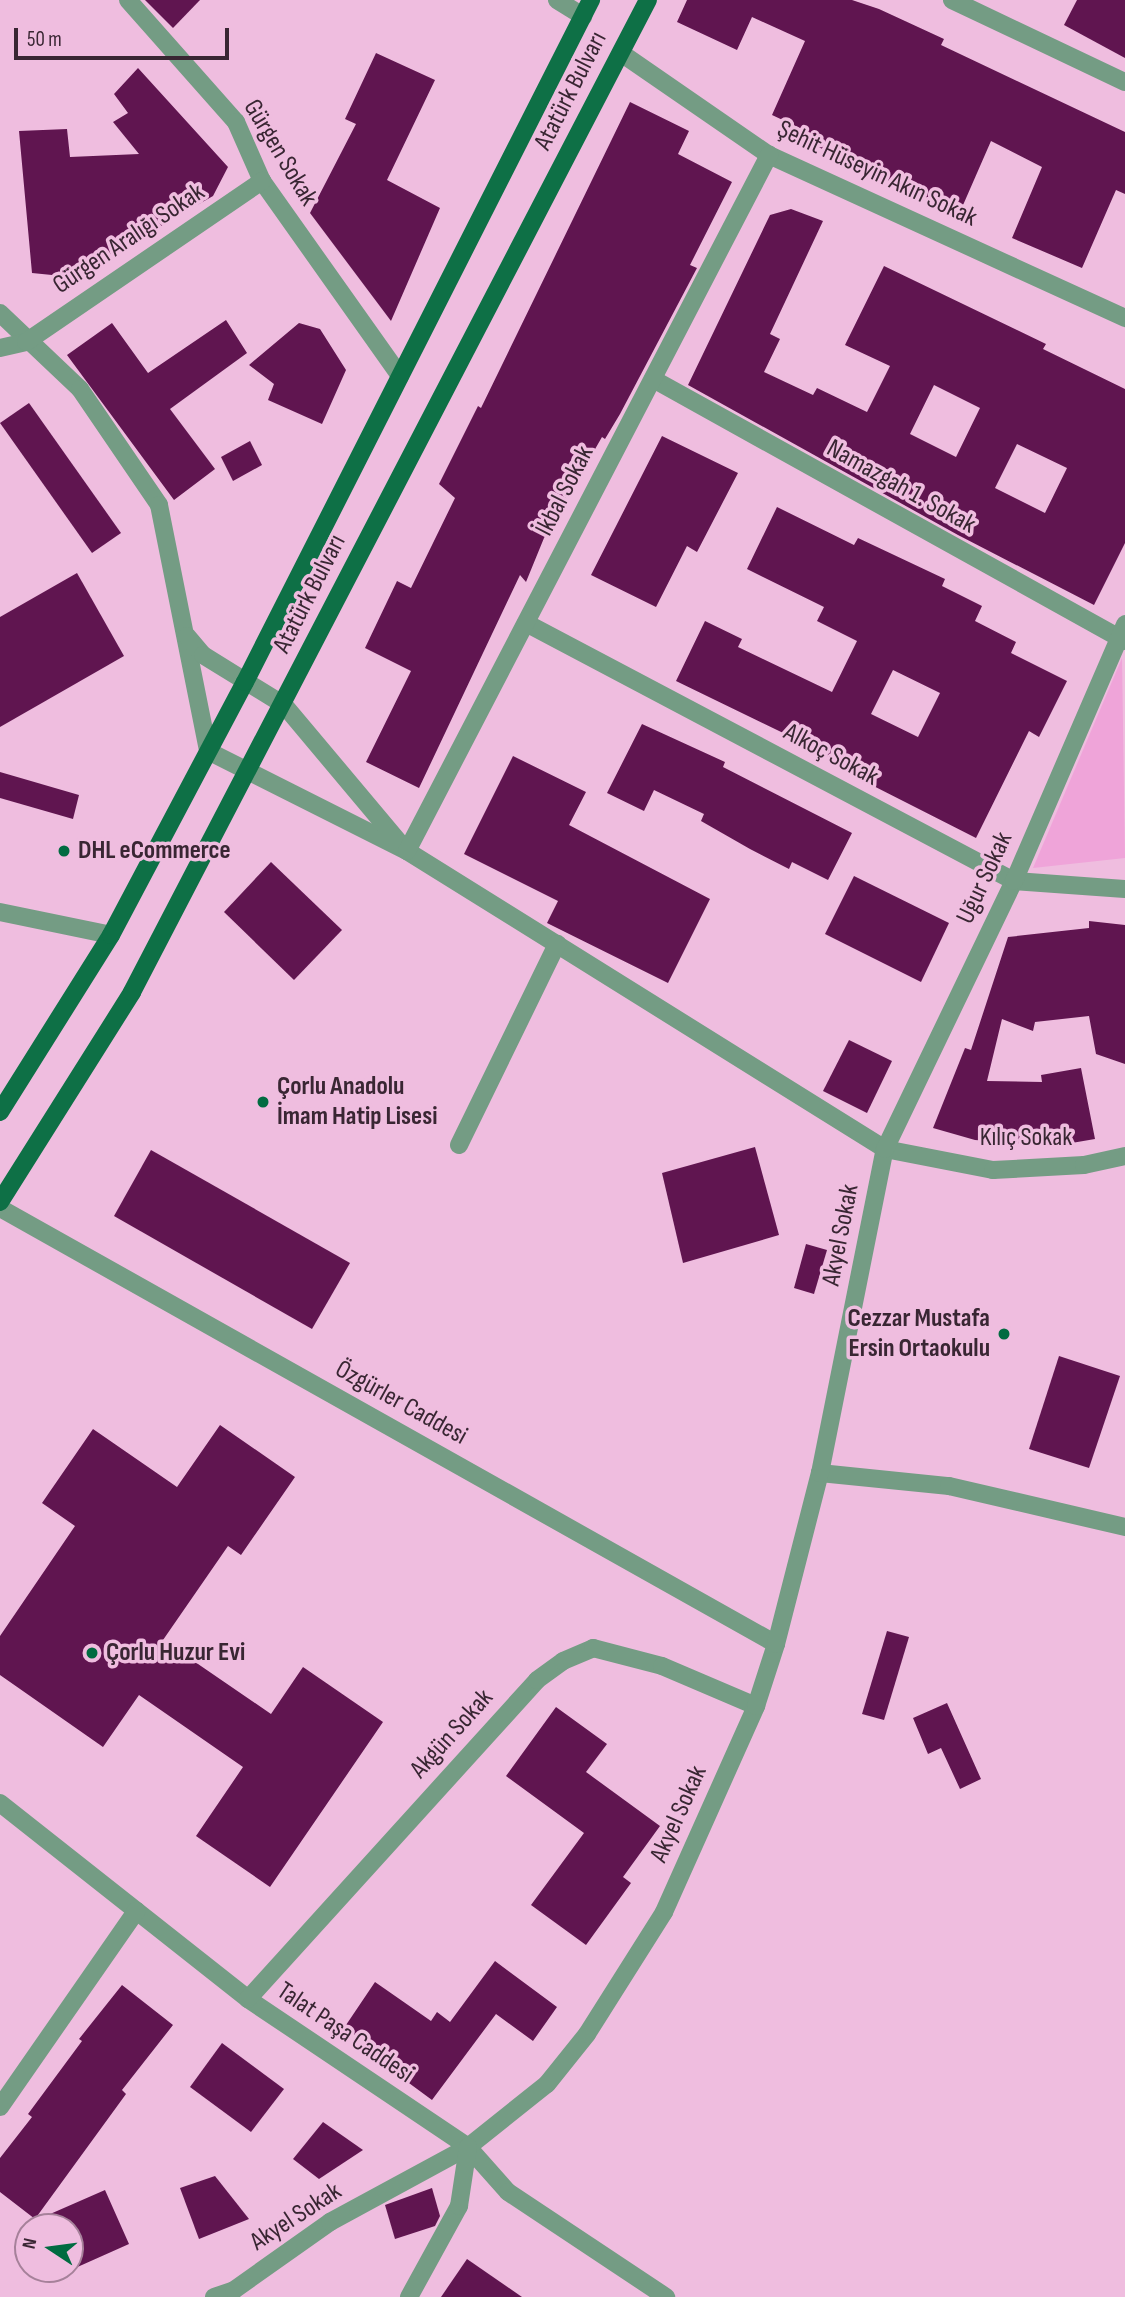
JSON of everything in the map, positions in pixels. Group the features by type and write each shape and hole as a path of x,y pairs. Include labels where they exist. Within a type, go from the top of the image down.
{"main road":[{"name":"Atatürk Bulvarı","path":"0,1202 132,992 284,705 648,0"},
{"name":"Atatürk Bulvarı","path":"0,1112 111,936 245,682 587,8"}],"street":[{"name":"Gürgen Sokak","path":"128,0 236,122 262,181 400,376"},
{"path":"557,0 587,8"},
{"path":"952,0 1125,82"},
{"name":"Şehit Hüseyin Akın Sokak","path":"621,53 769,155 1125,318"},
{"name":"İkbal Sokak","path":"407,852 769,155"},
{"name":"Gürgen Aralığı Sokak","path":"26,342 262,181"},
{"path":"0,313 26,342 80,389 159,505 208,751 407,852 885,1149"},
{"path":"0,348 26,342"},
{"name":"Namazgah 1. Sokak","path":"653,379 1123,635"},
{"name":"Alkoç Sokak","path":"526,623 1014,881 1125,889"},
{"path":"185,634 203,655 284,705 407,852"},
{"name":"Uğur Sokak","path":"885,1149 1014,881 1123,635"},
{"path":"0,912 111,936"},
{"path":"459,1145 557,944"},
{"name":"Kılıç Sokak","path":"885,1149 993,1170 1084,1164 1125,1156"},
{"name":"Akyel Sokak","path":"214,2297 234,2290 330,2222 468,2147 547,2084 587,2034 664,1912 756,1706 776,1644 820,1473 885,1149"},
{"name":"Özgürler Caddesi","path":"0,1208 776,1644"},
{"path":"820,1473 949,1486 1125,1527"},
{"name":"Akgün Sokak","path":"248,1999 537,1679 563,1661 593,1648 662,1666 756,1706"},
{"name":"Talat Paşa Caddesi","path":"0,1803 248,1999 468,2147 508,2192 666,2297"},
{"path":"0,2108 136,1911"},
{"path":"409,2297 459,2206 468,2147"}],"shaded area":[{"path":"1122,658 1125,858 1033,868"}],"building":[{"path":"145,0 200,0 173,28"},
{"path":"687,0 852,0 879,9 944,39 941,45 1125,132 1125,194 1116,190 1082,268 1012,238 1042,167 991,141 960,212 859,169 815,145 819,137 772,115 805,41 752,17 737,50 677,22"},
{"path":"1077,0 1125,0 1125,58 1064,25"},
{"path":"376,53 435,80 387,180 440,208 391,321 310,213 356,124 345,119"},
{"path":"138,68 228,167 213,196 72,277 32,273 19,131 67,129 70,157 139,154 113,122 128,113 114,94"},
{"path":"630,102 689,131 678,154 732,182 690,265 697,268 620,414 605,439 602,437 544,538 526,582 520,575 419,788 366,762 411,671 365,648 397,581 411,588 455,498 439,484 478,406 481,408"},
{"path":"791,209 823,221 770,334 780,339 764,372 813,395 817,388 867,412 890,366 845,345 884,266 1046,344 1043,349 1125,389 1125,543 1094,605 958,535 688,385 770,215","holes":["934,385 980,408 956,457 910,434","1017,444 1067,468 1045,513 995,488"]},
{"path":"226,320 247,353 170,409 215,469 174,500 67,355 112,323 148,373"},
{"path":"299,323 320,329 346,370 322,424 268,400 274,384 249,365"},
{"path":"29,403 121,533 92,553 0,423"},
{"path":"662,436 738,473 697,552 687,546 656,607 591,575"},
{"path":"250,441 262,465 233,481 221,457"},
{"path":"777,507 854,545 858,538 945,579 942,586 982,606 975,621 1016,642 1011,653 1067,681 1039,737 1029,731 976,838 844,771 846,767 806,744 676,681 705,621 742,639 738,647 832,692 857,641 817,621 824,607 747,569","holes":["893,670 940,693 918,737 871,714"]},
{"path":"77,573 124,656 0,727 0,617"},
{"path":"642,724 725,762 723,767 852,833 828,880 792,862 789,869 750,849 701,821 704,814 654,790 644,811 607,793"},
{"path":"513,756 586,792 569,825 710,899 668,983 547,923 558,901 464,854"},
{"path":"0,772 79,795 73,819 0,798"},
{"path":"271,862 342,930 294,980 224,912"},
{"path":"854,876 949,923 921,982 825,934"},
{"path":"1089,921 1125,925 1125,1064 1096,1054 1089,1016 1035,1022 1033,1031 1002,1019 987,1081 1042,1082 1041,1075 1081,1068 1095,1139 1054,1146 975,1140 933,1128 965,1048 971,1050 1008,937 1089,928"},
{"path":"849,1040 892,1061 867,1113 823,1091"},
{"path":"755,1147 779,1235 683,1263 662,1173"},
{"path":"151,1150 350,1263 312,1329 114,1216"},
{"path":"806,1244 827,1250 814,1294 794,1288"},
{"path":"1059,1356 1120,1376 1089,1468 1029,1449"},
{"name":"Çorlu Huzur Evi","path":"220,1425 295,1477 241,1555 228,1546 163,1640 271,1714 303,1667 383,1722 270,1887 196,1836 243,1767 139,1695 103,1747 0,1675 0,1636 75,1526 42,1503 93,1429 177,1487"},
{"path":"887,1631 909,1637 884,1720 862,1714"},
{"path":"947,1703 981,1779 960,1789 941,1748 928,1754 913,1718"},
{"path":"556,1707 607,1744 586,1772 660,1826 623,1877 631,1883 586,1945 531,1905 584,1833 506,1776"},
{"path":"495,1961 557,2007 533,2041 496,2014 432,2100 394,2072 399,2066 344,2028 375,1982 431,2021 437,2012 450,2022"},
{"path":"122,1985 173,2025 122,2090 126,2094 39,2213 27,2213 0,2192 0,2158 32,2117 28,2114 82,2041 79,2039"},
{"path":"222,2043 284,2089 251,2132 190,2087"},
{"path":"323,2122 363,2150 319,2179 293,2159"},
{"path":"215,2176 249,2219 199,2239 180,2188"},
{"path":"432,2188 440,2216 435,2226 395,2239 385,2205"},
{"path":"105,2190 129,2244 84,2264 84,2213 52,2213"},
{"path":"467,2259 522,2297 441,2297"}],"place":[{"name":"DHL eCommerce","path":"64,851"},
{"name":"Çorlu Anadolu İmam Hatip Lisesi","path":"263,1102"},
{"name":"Cezzar Mustafa Ersin Ortaokulu","path":"1004,1334"},
{"name":"Çorlu Huzur Evi","path":"92,1653"}]}
